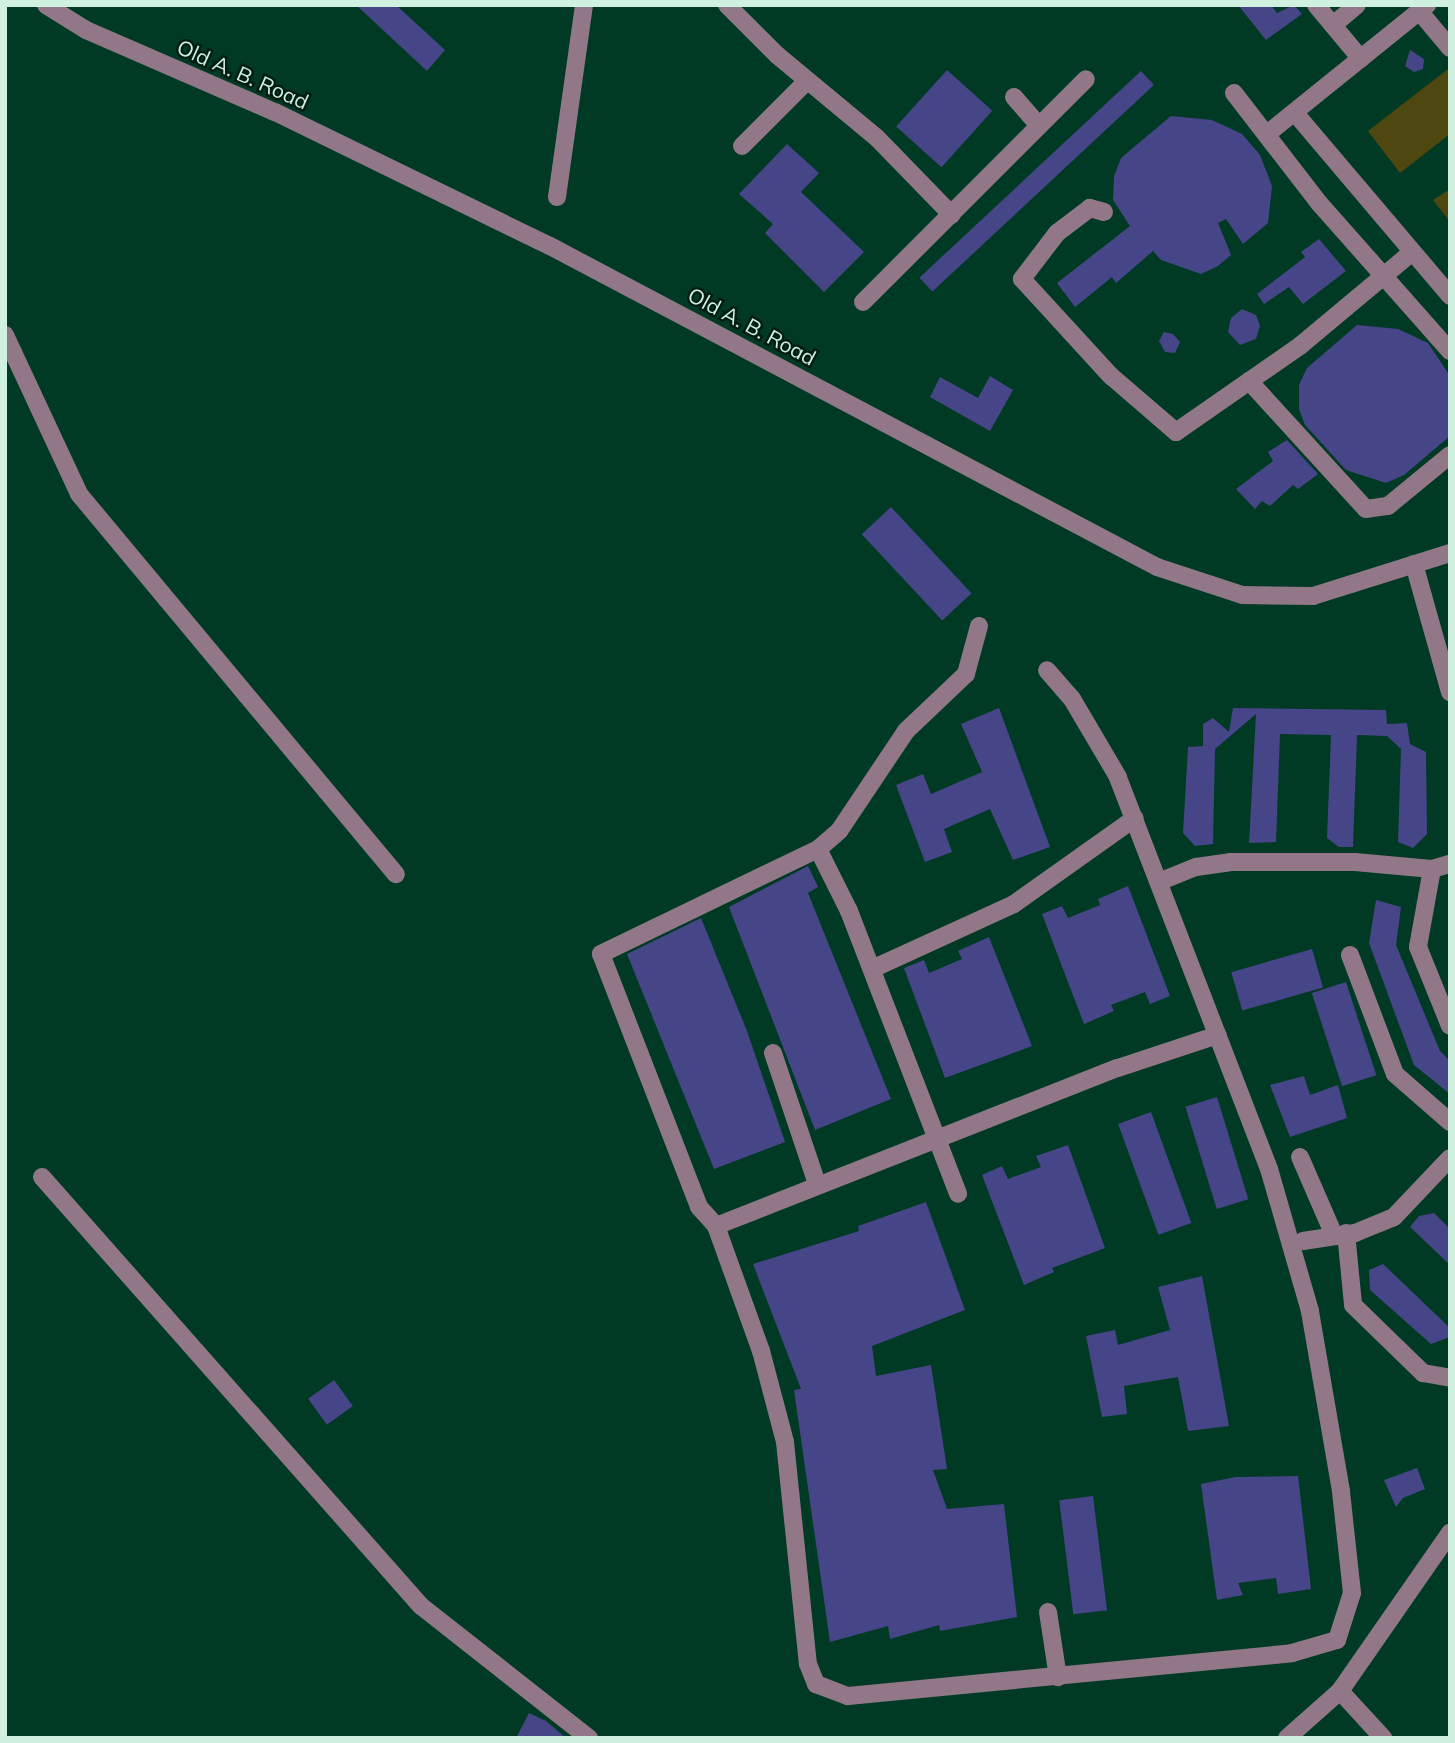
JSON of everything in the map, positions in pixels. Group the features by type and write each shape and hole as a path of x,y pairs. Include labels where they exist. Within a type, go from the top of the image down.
{"street":[{"name":"Old A. B. Road","path":"46,5 86,30 275,112 550,246 1157,567 1242,596 1313,596 1450,553"},
{"path":"557,197 584,5"},
{"path":"727,5 807,81 877,138 953,215"},
{"path":"1316,5 1361,59"},
{"path":"1333,25 1357,5"},
{"path":"1267,134 1423,8 1450,48"},
{"path":"863,302 953,215 1038,125 1086,79"},
{"path":"742,146 807,81"},
{"path":"1234,93 1382,277 1449,347"},
{"path":"1014,97 1038,125"},
{"path":"1295,113 1450,296"},
{"path":"1104,212 1090,208 1057,233 1022,279 1111,376 1176,432 1249,381 1411,253"},
{"path":"5,335 79,494 396,874"},
{"path":"1249,381 1366,509 1388,506 1450,454"},
{"path":"1414,565 1448,681"},
{"path":"979,626 966,674 906,731 839,831 818,849 601,954 699,1207 716,1226 761,1350 785,1442 803,1586 804,1641 816,1684 848,1696 1058,1677 1323,1646 1337,1640 1352,1594 1341,1491 1310,1311 1269,1169 1135,818 1085,721 1047,670"},
{"path":"872,969 1014,904 1135,818"},
{"path":"818,849 872,969 958,1194"},
{"path":"1161,881 1196,867 1230,862 1355,862 1441,867 1418,947 1450,1026"},
{"path":"1350,955 1395,1074 1450,1122"},
{"path":"716,1226 817,1184 1118,1068 1218,1035"},
{"path":"773,1053 817,1184"},
{"path":"1300,1157 1339,1233 1353,1305 1423,1373 1450,1378"},
{"path":"1303,1241 1394,1217 1450,1158"},
{"path":"42,1177 421,1605 589,1738"},
{"path":"1287,1738 1340,1691 1450,1533"},
{"path":"1048,1612 1058,1677"},
{"path":"1340,1691 1383,1738"}],"shaded area":[{"path":"1448,69 1450,134 1400,173 1368,131"},
{"path":"1450,189 1450,222 1433,200"}],"building":[{"path":"356,5 396,5 445,50 427,71"},
{"path":"1238,5 1271,5 1277,13 1294,5 1302,14 1266,40"},
{"path":"1410,50 1424,59 1423,69 1414,72 1405,66"},
{"path":"947,70 992,111 941,167 896,126"},
{"path":"1141,71 1154,85 932,292 919,278"},
{"path":"1171,116 1212,120 1242,134 1260,155 1272,186 1268,223 1243,244 1226,219 1218,223 1231,255 1218,266 1201,274 1161,260 1153,251 1116,283 1112,277 1075,307 1057,283 1130,226 1113,200 1114,176 1121,158"},
{"path":"787,144 819,173 801,192 864,252 824,292 765,233 773,224 739,194"},
{"path":"1319,239 1346,271 1303,304 1289,287 1264,304 1257,294 1305,257 1301,252"},
{"path":"1242,309 1256,315 1260,326 1256,339 1240,345 1228,332 1231,318"},
{"path":"1357,325 1398,329 1428,343 1450,376 1450,436 1404,475 1386,483 1346,470 1305,425 1299,409 1299,385 1307,368"},
{"path":"1164,332 1173,334 1180,342 1175,353 1165,352 1159,341"},
{"path":"990,376 1013,390 990,431 930,397 940,377 978,398"},
{"path":"1287,440 1318,474 1298,489 1293,485 1270,506 1262,501 1255,509 1236,489 1273,461 1268,452"},
{"path":"891,507 971,593 942,621 862,534"},
{"path":"999,708 1050,847 1013,860 990,809 944,829 952,852 925,862 896,785 923,774 931,794 982,772 961,724"},
{"path":"1233,708 1386,710 1387,724 1407,723 1410,744 1426,752 1427,834 1413,848 1398,842 1401,749 1387,736 1357,735 1353,847 1339,847 1327,838 1331,735 1280,734 1276,842 1249,843 1256,714 1215,749 1213,844 1195,846 1183,833 1188,747 1203,746 1203,724 1213,718 1229,732"},
{"path":"808,866 818,887 808,893 891,1099 815,1130 729,907"},
{"path":"1128,886 1170,996 1150,1004 1145,992 1111,1005 1114,1011 1084,1024 1042,914 1062,906 1068,918 1100,905 1098,899"},
{"path":"1376,900 1401,907 1396,945 1440,1051 1450,1061 1450,1094 1414,1065 1369,943"},
{"path":"701,918 747,1031 785,1142 714,1169 627,954"},
{"path":"989,937 1032,1046 945,1078 904,968 924,960 929,973 962,959 958,951"},
{"path":"1312,949 1323,987 1242,1011 1231,972"},
{"path":"1346,982 1376,1075 1342,1086 1312,993"},
{"path":"1304,1076 1310,1095 1338,1085 1347,1118 1290,1137 1270,1085"},
{"path":"1217,1097 1248,1199 1217,1209 1185,1107"},
{"path":"1151,1112 1191,1223 1158,1235 1118,1124"},
{"path":"1068,1145 1105,1248 1052,1268 1054,1272 1024,1285 982,1175 1002,1166 1008,1179 1041,1167 1036,1156"},
{"path":"926,1202 965,1310 872,1346 876,1376 931,1365 947,1469 933,1470 947,1509 1004,1504 1017,1617 940,1631 939,1625 890,1639 888,1626 830,1642 794,1390 801,1389 753,1264 859,1231 858,1226"},
{"path":"1434,1213 1450,1229 1450,1265 1410,1227 1419,1216"},
{"path":"1383,1264 1450,1328 1450,1337 1431,1344 1370,1290 1369,1270"},
{"path":"1202,1276 1229,1426 1188,1431 1178,1377 1124,1386 1127,1414 1102,1417 1086,1336 1115,1330 1118,1345 1170,1330 1158,1287"},
{"path":"334,1380 353,1406 327,1425 308,1399"},
{"path":"1417,1468 1425,1489 1403,1498 1396,1507 1384,1480"},
{"path":"1298,1476 1311,1589 1278,1594 1276,1578 1238,1583 1243,1595 1217,1600 1201,1484 1236,1477"},
{"path":"1093,1496 1107,1610 1073,1614 1059,1500"},
{"path":"529,1713 546,1721 566,1738 516,1738"}]}
